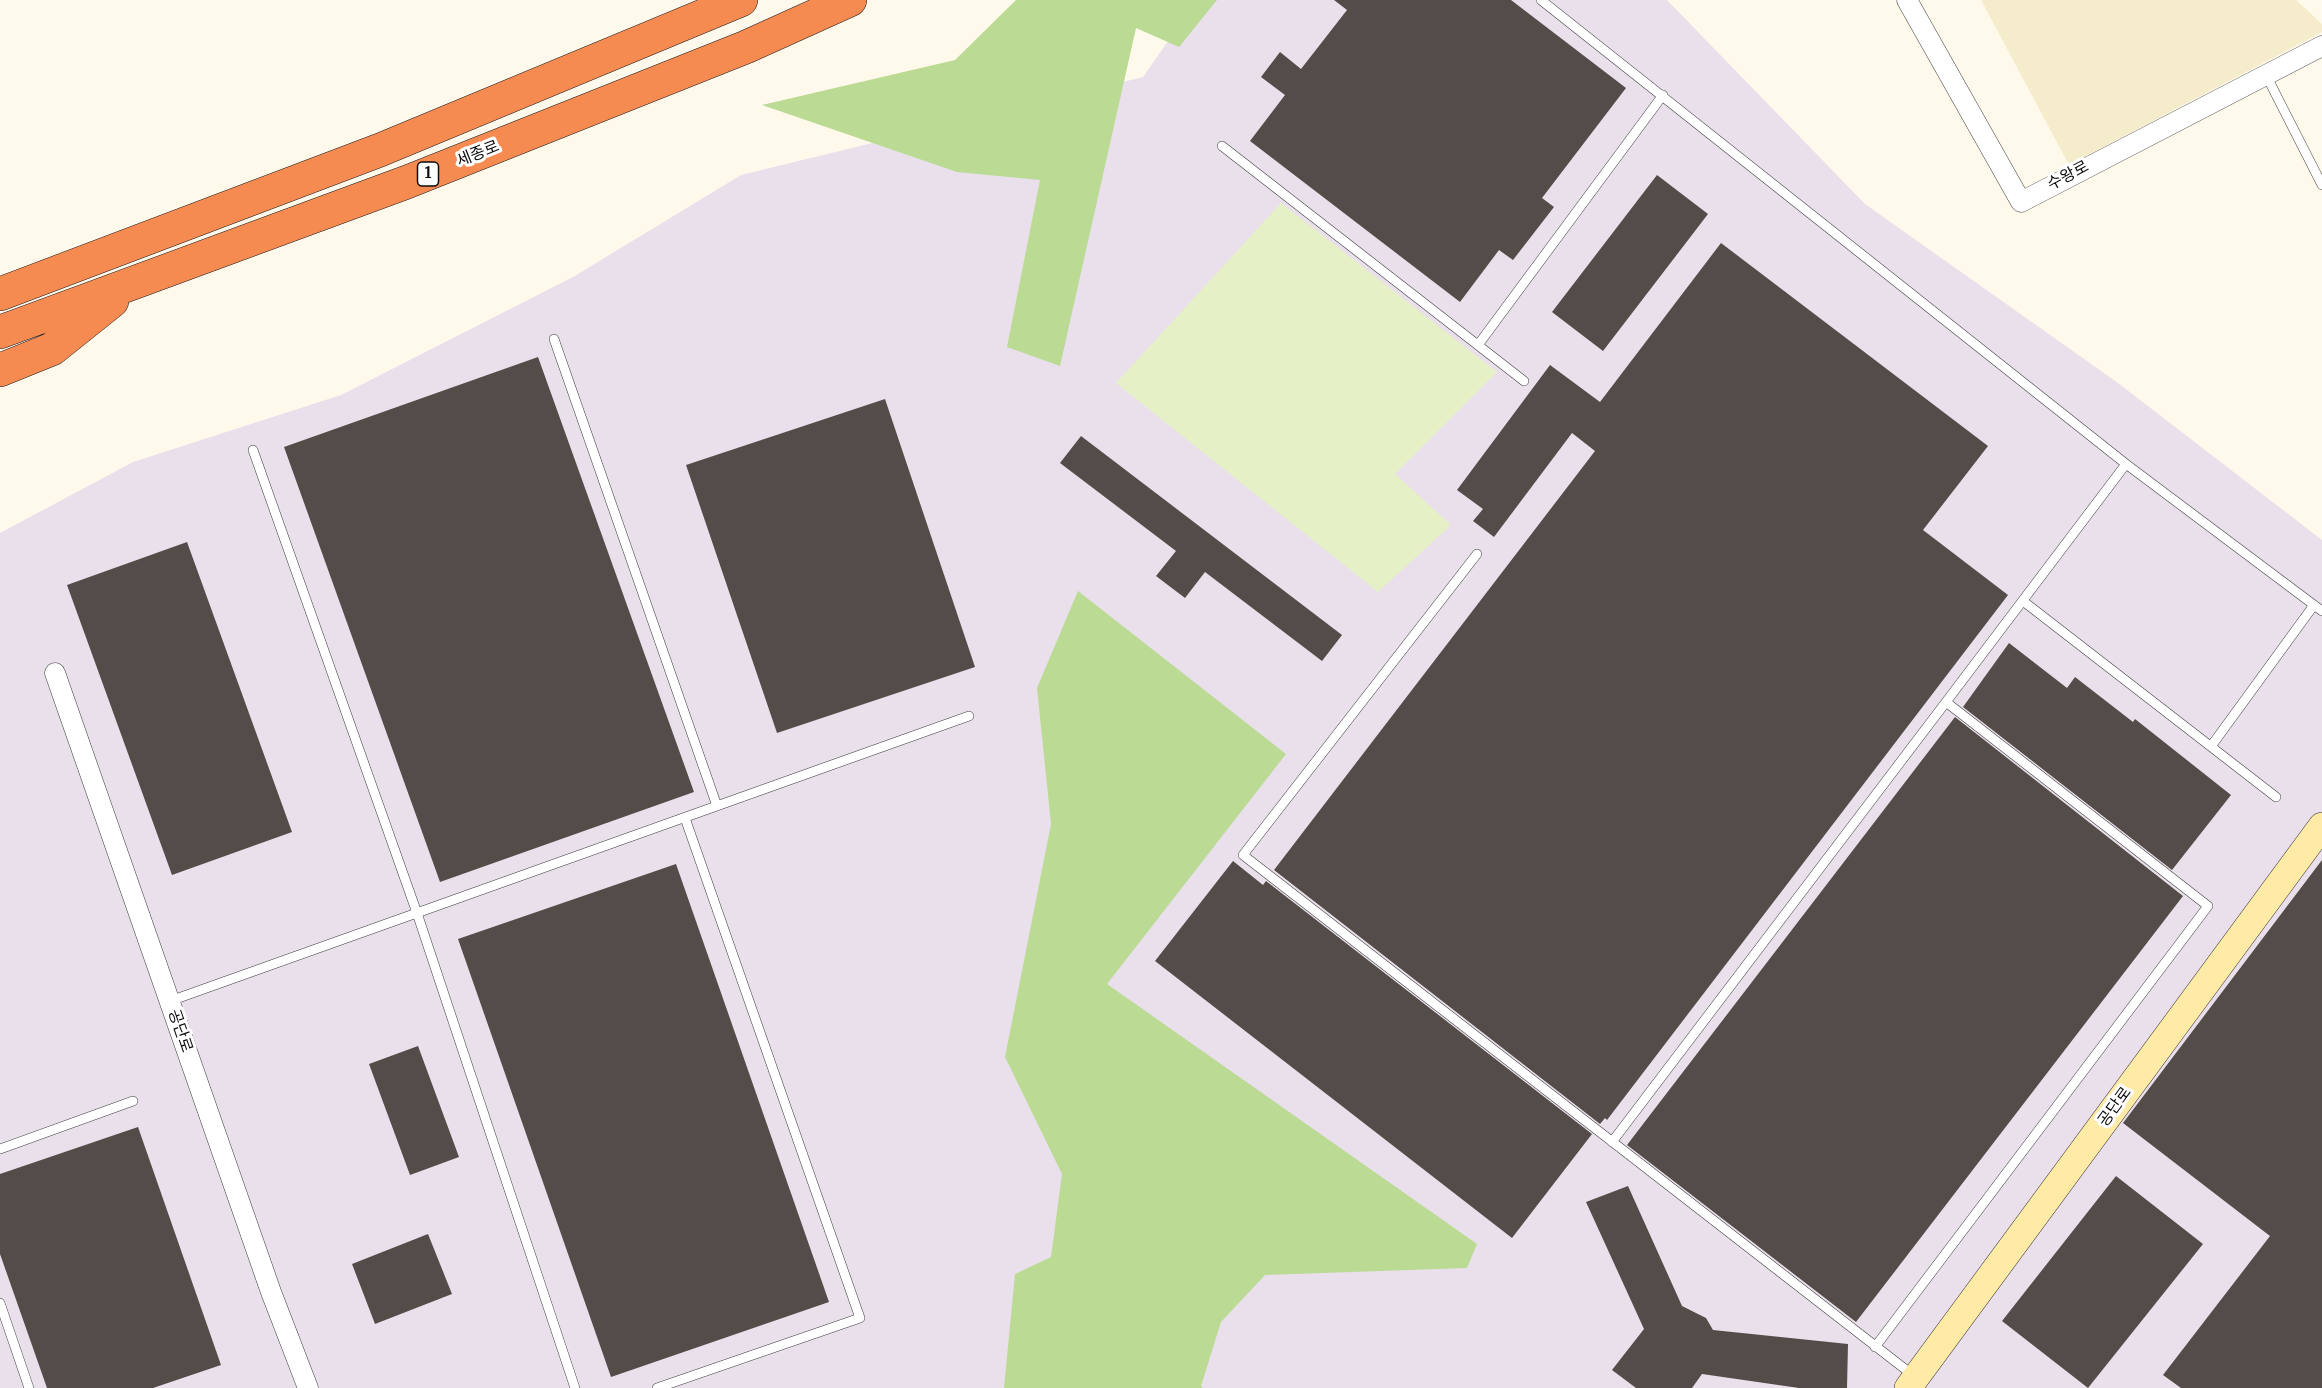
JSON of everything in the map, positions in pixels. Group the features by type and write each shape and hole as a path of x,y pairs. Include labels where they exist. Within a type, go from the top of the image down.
{"highway":[{"path":"0,294 380,150 741,0"},
{"name":"세종로","path":"0,332 407,182 735,51 850,0"},
{"path":"0,370 52,349 136,282"}],"street":[{"name":"수왕로","path":"1907,0 2021,202 2322,46"},
{"name":"공단로","path":"55,673 271,1292 308,1388"},
{"name":"공단로","path":"1912,1383 2322,826"}],"lane":[{"path":"1541,0 2126,464 2318,608 2212,745"},
{"path":"2266,74 2322,185"},
{"path":"1478,345 1663,95"},
{"path":"1222,146 1524,381"},
{"path":"554,339 717,806"},
{"path":"253,450 417,913 575,1388"},
{"path":"1612,1142 2126,464"},
{"path":"1477,554 1243,855 1875,1347 1912,1383"},
{"path":"2023,601 2212,745 2276,797"},
{"path":"1875,1347 2208,906 1946,702"},
{"path":"170,1001 969,716"},
{"path":"657,1388 860,1318 685,818"},
{"path":"0,1149 133,1101"},
{"path":"0,1303 29,1388"}],"shaded area":[{"path":"1197,0 1667,0 1865,204 2118,383 2322,540 2322,1388 0,1388 0,533 133,462 341,395 573,277 741,175 1143,77"},
{"path":"1981,0 2296,0 2322,24 2322,32 2069,165"}],"green space":[{"path":"1016,0 1217,0 1179,47 1136,28 1060,366 1007,347 1040,180 957,172 762,105 955,60"},
{"path":"1281,203 1497,372 1395,474 1451,525 1378,592 1116,383"},
{"path":"1078,591 1286,754 1107,984 1477,1244 1467,1268 1265,1275 1221,1322 1201,1386 1203,1388 1004,1388 1015,1274 1051,1257 1062,1174 1005,1057 1051,824 1037,688"}],"building":[{"path":"1334,0 1511,0 1626,88 1542,198 1554,207 1513,260 1499,250 1460,302 1250,141 1285,95 1261,77 1280,52 1301,69 1347,10"},
{"path":"1657,175 1708,214 1603,351 1552,312"},
{"path":"1721,243 1988,446 1923,530 2008,595 1607,1120 1605,1118 1600,1124 1274,870 1595,451 1572,433 1494,537 1473,521 1483,509 1457,490 1550,365 1600,402"},
{"path":"538,357 694,792 440,882 284,447"},
{"path":"885,399 975,667 777,733 686,465"},
{"path":"1081,436 1342,635 1322,661 1205,572 1185,598 1156,576 1176,551 1060,463"},
{"path":"187,542 292,832 172,875 67,585"},
{"path":"2009,643 2067,688 2075,677 2133,722 2135,719 2231,795 2172,870 1963,707"},
{"path":"1955,717 2183,896 1856,1322 1627,1145"},
{"path":"2322,860 2322,1388 2181,1388 2163,1375 2270,1236 2123,1123"},
{"path":"1233,861 1263,885 1266,881 1592,1134 1512,1238 1155,961"},
{"path":"676,864 829,1302 611,1377 458,939"},
{"path":"418,1046 459,1157 410,1175 369,1064"},
{"path":"138,1127 221,1365 153,1388 47,1388 0,1254 0,1174"},
{"path":"2116,1176 2203,1244 2088,1388 2002,1321"},
{"path":"1628,1186 1682,1306 1706,1318 1713,1330 1848,1344 1847,1388 1799,1388 1702,1374 1692,1388 1636,1388 1612,1370 1644,1329 1586,1202"},
{"path":"428,1234 452,1294 375,1324 352,1264"}]}
